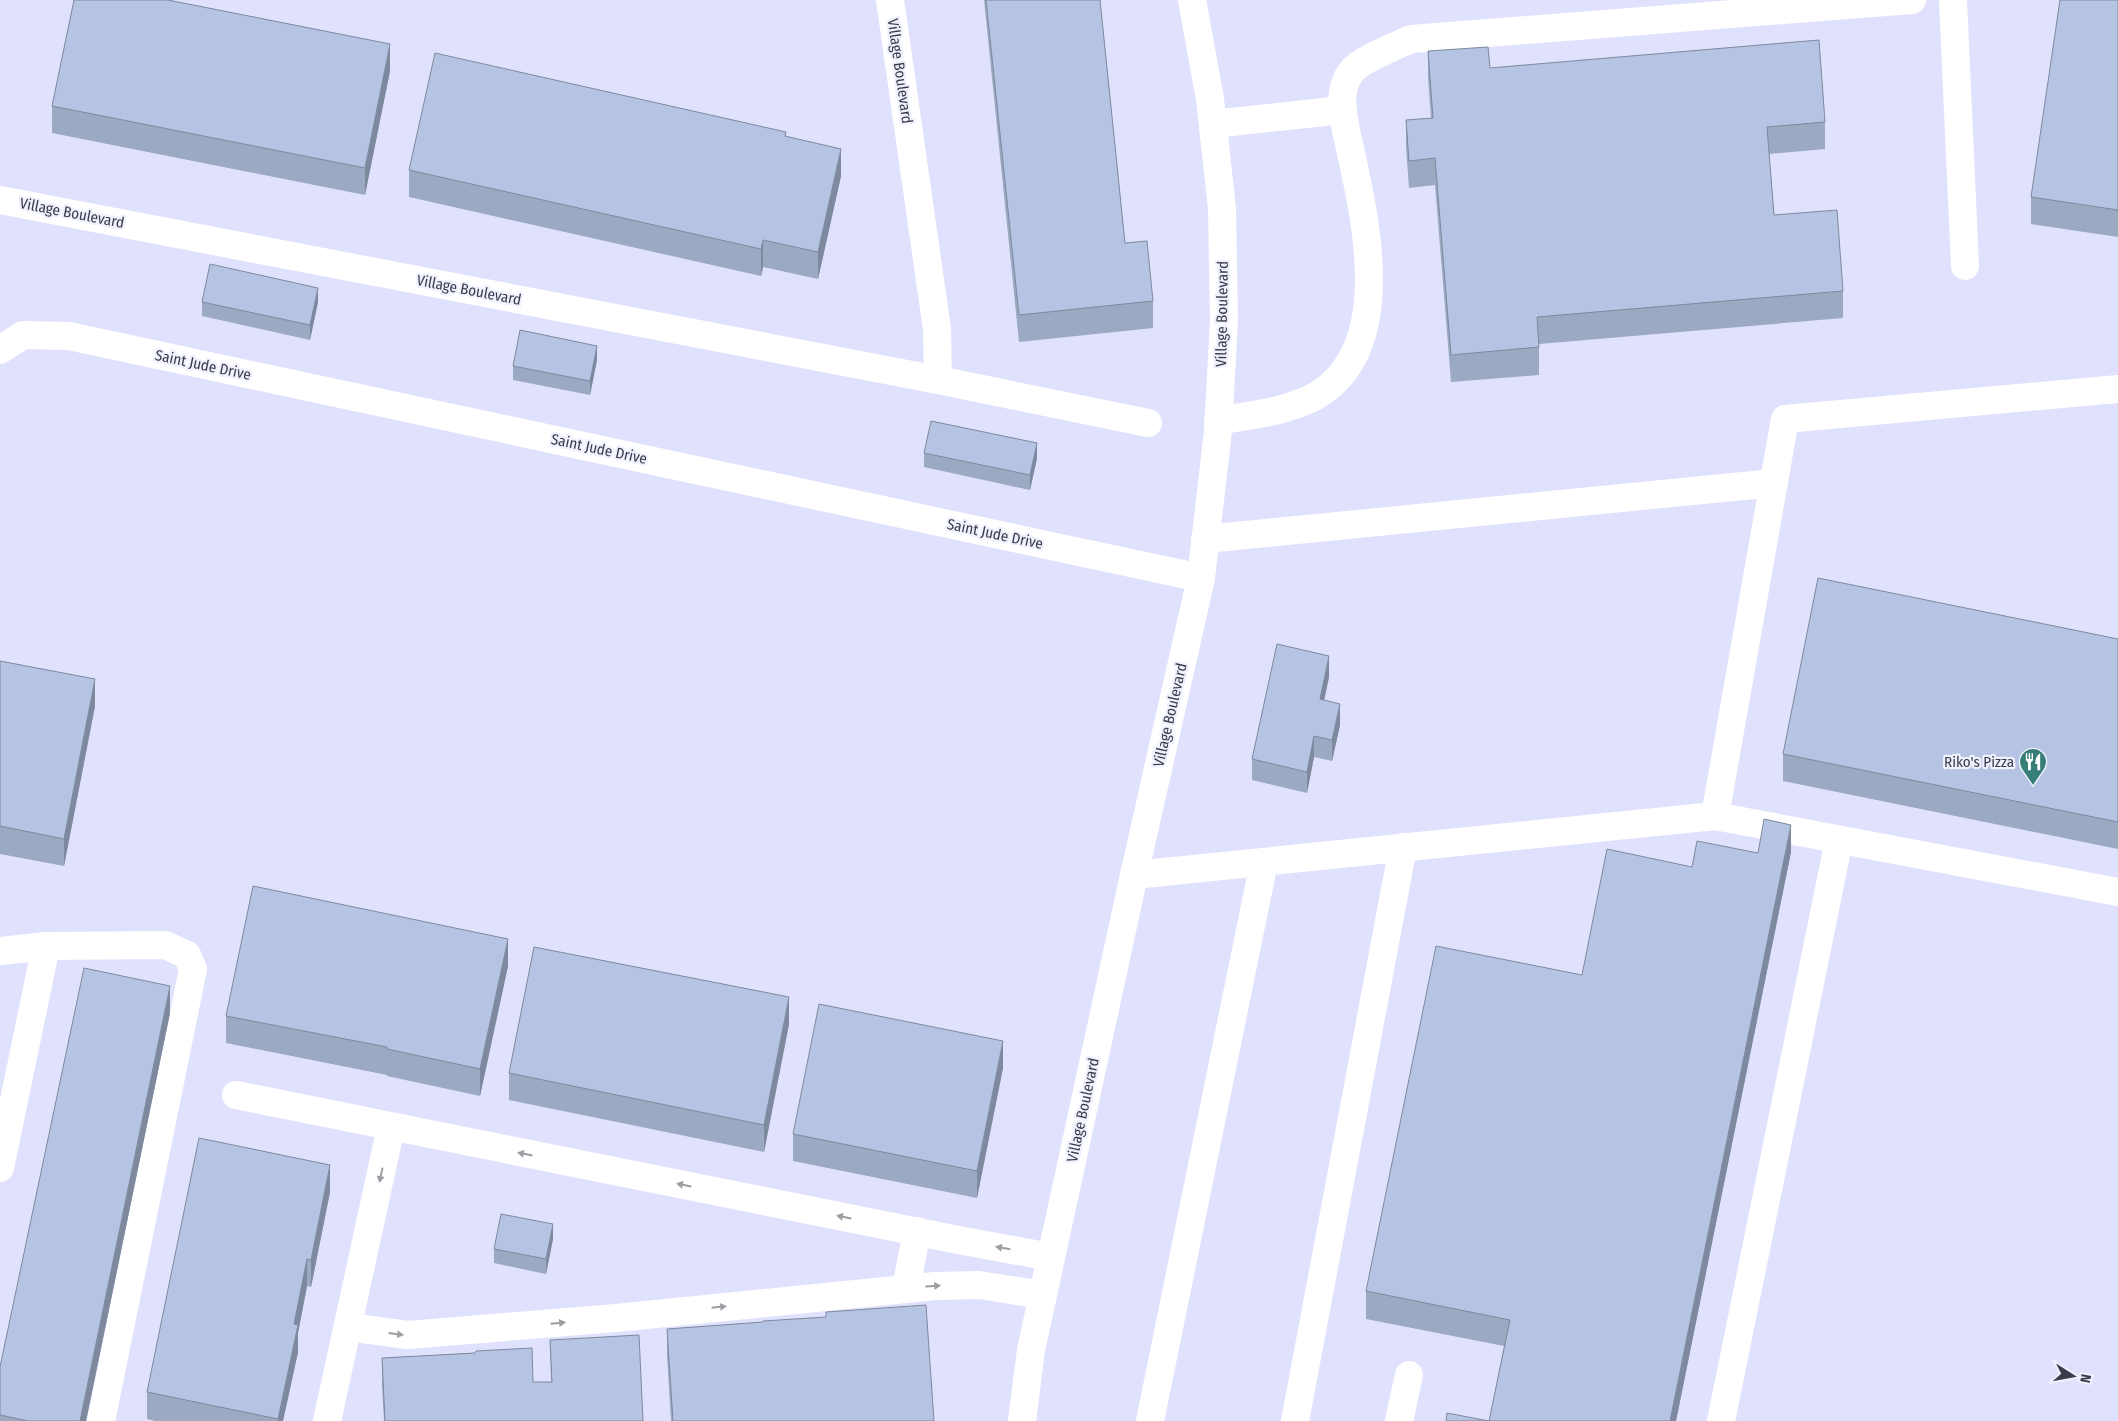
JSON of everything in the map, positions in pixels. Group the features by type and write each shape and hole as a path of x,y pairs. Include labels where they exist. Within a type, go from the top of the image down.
{"street":[{"name":"Village Boulevard","path":"890,0 937,329 938,380"},
{"name":"Village Boulevard","path":"1022,1421 1031,1350 1134,875 1201,578 1218,421 1224,320 1222,209 1210,99 1192,0"},
{"path":"1218,421 1287,408 1314,397 1342,376 1356,352 1365,327 1371,284 1360,192 1343,110 1344,86 1352,70 1375,56 1411,39 1912,0"},
{"path":"1953,0 1964,266"},
{"path":"1213,124 1343,110"},
{"name":"Village Boulevard","path":"0,200 938,380 1148,423"},
{"name":"Saint Jude Drive","path":"0,350 24,336 69,336 1201,578"},
{"path":"1715,816 1785,420 2118,389"},
{"path":"1205,539 1774,483"},
{"path":"1134,875 1715,816 2118,892"},
{"path":"1721,1421 1839,840"},
{"path":"1295,1421 1403,847"},
{"path":"1150,1421 1264,862"},
{"path":"0,950 46,946 165,945 187,955 193,969 101,1421"},
{"path":"0,1168 46,946"},
{"path":"236,1095 1051,1257"},
{"path":"327,1421 391,1127"},
{"path":"906,1288 917,1231"},
{"path":"348,1327 408,1335 616,1318 906,1288 979,1285 1043,1295"},
{"path":"1398,1421 1409,1375"}],"building":[{"path":"74,0 168,0 390,44 365,168 52,106"},
{"path":"986,0 1100,0 1125,243 1147,241 1153,301 1019,315"},
{"path":"2060,0 2118,0 2118,210 2031,197"},
{"path":"1819,40 1825,122 1767,127 1774,215 1837,210 1843,291 1537,317 1539,347 1451,355 1435,158 1409,161 1406,120 1433,118 1428,51 1488,47 1490,68"},
{"path":"435,53 786,132 785,136 841,149 818,252 763,240 761,249 409,170"},
{"path":"210,264 318,288 310,325 202,302"},
{"path":"520,330 597,346 590,381 513,366"},
{"path":"931,421 1037,443 1030,475 924,453"},
{"path":"1818,578 2118,639 2118,822 1783,754"},
{"path":"1277,644 1329,656 1320,699 1340,704 1332,740 1314,736 1307,772 1252,759"},
{"path":"0,661 95,679 64,839 0,826"},
{"path":"1764,819 1791,825 1670,1421 1489,1421 1510,1320 1366,1291 1436,946 1582,975 1607,849 1692,867 1697,841 1758,853"},
{"path":"253,886 508,939 480,1069 387,1049 387,1047 226,1016"},
{"path":"534,947 789,997 764,1125 509,1073"},
{"path":"84,968 170,986 80,1421 28,1421 0,1415 0,1367"},
{"path":"819,1004 1003,1041 977,1171 793,1134"},
{"path":"199,1138 330,1165 311,1260 307,1259 294,1324 298,1325 278,1419 147,1392"},
{"path":"501,1214 553,1224 546,1259 494,1249"},
{"path":"926,1305 934,1421 673,1421 667,1329 826,1317 826,1312"},
{"path":"639,1335 643,1421 385,1421 382,1358 532,1348 533,1382 552,1382 550,1340"},
{"path":"1447,1413 1489,1421 1446,1421"}],"place":[{"name":"Riko's Pizza","path":"2033,786"}]}
